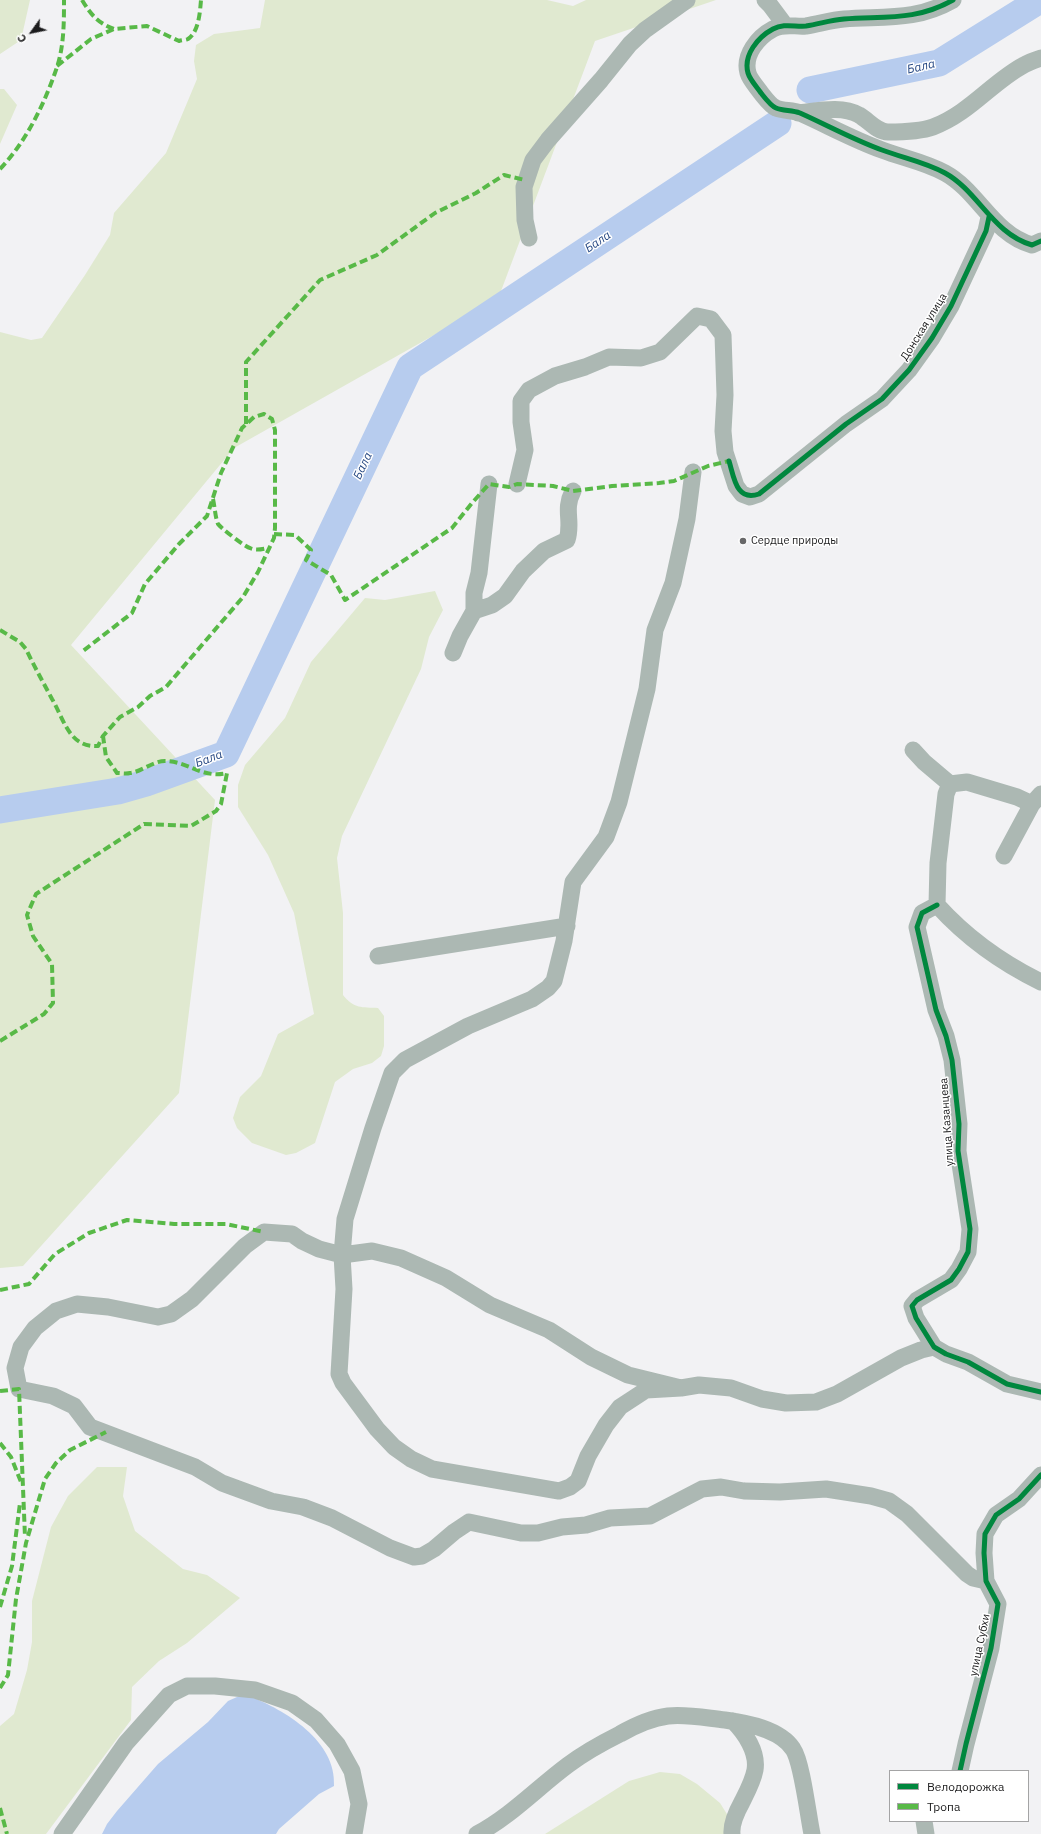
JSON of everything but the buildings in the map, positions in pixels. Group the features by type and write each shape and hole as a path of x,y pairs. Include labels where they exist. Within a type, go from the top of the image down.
{"street":[{"path":"529,238 525,220 524,186 533,160 548,140 601,80 630,44 645,30 687,0"},
{"path":"764,0 770,5 785,25"},
{"path":"953,0 936,9 910,16 842,19 804,26 785,25 773,29 752,49 747,60 748,73 759,90 775,108 798,113 881,150 944,172 957,180 973,196 989,217 1023,243 1032,245 1041,241"},
{"path":"798,113 827,110 849,111 859,115 886,132 924,130 955,116 976,102 1005,78 1024,65 1041,58"},
{"name":"Донская улица","path":"517,484 525,450 521,422 521,401 529,390 555,376 585,367 609,357 641,358 660,352 697,316 711,319 723,335 725,395 723,431 725,452 736,486 742,494 750,497 759,494 846,424 882,399 909,370 932,338 951,306 986,231 989,217"},
{"path":"693,472 687,518 678,562 673,583 655,630 647,689 619,802 606,837 574,882 567,926 554,981 548,988 532,999 468,1026 405,1060 392,1073 373,1128 345,1219 342,1255 344,1289 339,1374 343,1383 377,1429 394,1447 411,1459 432,1469 559,1491 570,1487 578,1481 588,1456 606,1425 620,1407 646,1390 681,1388 699,1385 731,1388 768,1400 786,1403 816,1402 837,1394 901,1358 921,1350 934,1347 946,1354 968,1362 1007,1384 1041,1392"},
{"path":"453,653 460,636 474,611 474,593 479,573 489,484"},
{"path":"474,611 492,605 505,596 526,568 544,551 566,540 569,532 568,501 573,491"},
{"path":"913,750 924,762 950,784 967,782 1017,797 1037,799 1004,856"},
{"path":"950,784 946,794 938,863 937,905 955,924 999,959 1041,982"},
{"name":"улица Казанцева","path":"934,1347 916,1318 912,1306 917,1300 951,1280 960,1269 968,1252 970,1229 958,1151 959,1124 952,1060 946,1036 936,1010 917,927 922,913 937,905"},
{"path":"378,956 567,926"},
{"path":"681,1388 628,1375 591,1357 549,1330 490,1305 456,1283 405,1260 372,1251 342,1255 319,1249 302,1241 292,1234 264,1232 245,1246 192,1299 171,1314 158,1317 108,1307 76,1304 56,1311 35,1328 21,1347 15,1368 19,1389 53,1396 74,1406 90,1427 196,1467 222,1483 271,1501 303,1507 332,1518 390,1548 414,1557 422,1556 434,1549 454,1532 469,1522 520,1533 538,1533 562,1527 586,1525 610,1518 650,1516 702,1489 721,1487 744,1491 780,1492 826,1489 871,1496 889,1501 906,1514 967,1574 973,1578 986,1581"},
{"name":"улица Субхи","path":"960,1770 991,1648 998,1604 986,1581 984,1553 985,1534 996,1516 1019,1499 1041,1475"},
{"path":"62,1834 126,1743 169,1695 187,1686 215,1686 255,1690 292,1703 316,1720 337,1744 352,1771 359,1804 354,1834"},
{"path":"477,1834 499,1821 568,1765 598,1745 634,1727 667,1716 696,1716 733,1721 781,1736 793,1749 798,1762 812,1834"},
{"path":"732,1834 737,1812 755,1769 753,1753 742,1730 733,1721"},
{"path":"924,1822 926,1834"}],"green space":[{"path":"0,0 30,0 21,40 0,54"},
{"path":"265,0 547,0 573,6 586,0 716,0 595,41 498,299 234,448 71,645 215,800 179,1093 23,1266 0,1268 0,332 31,340 42,338 110,235 114,213 166,153 197,79 194,61 196,45 214,34 260,28"},
{"path":"0,89 4,89 17,105 0,144"},
{"path":"435,591 443,610 429,637 421,669 342,836 337,858 343,913 343,995 347,1000 355,1005 378,1008 384,1016 384,1046 381,1056 372,1063 353,1069 335,1082 315,1143 296,1153 286,1155 252,1143 237,1128 233,1118 240,1097 261,1076 278,1034 314,1014 294,913 268,855 238,807 238,785 245,765 285,718 311,662 365,598 385,600"},
{"path":"97,1467 127,1467 123,1496 135,1531 183,1569 207,1575 240,1598 187,1643 159,1661 132,1687 131,1720 46,1834 0,1834 0,1726 14,1714 27,1670 32,1642 32,1601 51,1527 68,1496"},
{"path":"660,1772 680,1774 697,1784 720,1803 730,1819 729,1834 545,1834 629,1781"}],"water":[{"path":"249,1696 293,1719 318,1741 327,1755 333,1770 334,1786 319,1794 279,1829 276,1834 102,1834 107,1824 117,1811 158,1764 208,1722 228,1701 237,1697"}],"waterway":[{"name":"Бала","path":"810,90 939,63 1040,0"},
{"name":"Бала","path":"0,810 118,791 146,783 226,754 410,367 778,123"}],"marked path":[{"path":"0,169 18,147 34,121 52,81 57,67 62,42 64,0"},
{"path":"82,0 95,18 114,29"},
{"path":"57,66 91,39 114,29 147,26 179,41 188,39 195,32 201,0"},
{"path":"246,424 246,362 320,280 377,255 435,213 476,193 504,175 525,180"},
{"path":"0,630 20,642 26,649 64,723 74,737 80,742 98,746 103,736 120,717 138,707 150,696 166,687 243,597 258,572 274,538 275,528 275,430 272,419 264,414 254,417 242,428 221,473 207,516 179,544 145,584 132,613 83,651"},
{"path":"274,534 295,535 311,550 306,560 331,575 345,600 452,528 489,484 509,487 517,484 553,486 573,491 612,486 659,483 674,481 708,466 729,461"},
{"path":"213,499 218,524 247,547 257,550 268,548"},
{"path":"0,1041 44,1014 53,1003 52,964 33,936 27,915 36,894 144,824 191,826 216,811 221,804 227,773 210,774 181,764 165,761 161,761 138,771 117,773 106,757 103,736"},
{"path":"0,1290 29,1284 55,1254 89,1233 127,1220 174,1224 226,1224 264,1232"},
{"path":"0,1391 19,1389 25,1537"},
{"path":"0,1688 8,1675 16,1599 26,1543 45,1479 56,1463 70,1450 106,1432"},
{"path":"0,1443 11,1457 21,1482"},
{"path":"0,1607 12,1566 20,1503"},
{"path":"0,1808 7,1834"}],"cycle path":[{"path":"953,0 939,7 926,11 900,16 844,19 806,26 777,27 767,32 753,47 747,66 749,76 768,102 774,107 800,113 872,146 922,163 945,173 967,190 1007,232 1032,245 1041,241"},
{"path":"729,461 735,481 741,491 751,496 759,494 846,424 882,399 909,370 932,338 951,306 986,231 989,217"},
{"path":"937,905 922,913 917,927 936,1010 946,1036 952,1060 959,1124 958,1151 970,1229 968,1252 951,1280 917,1300 912,1306 916,1318 934,1347 946,1354 968,1362 1007,1384 1041,1392"},
{"path":"960,1770 991,1648 998,1604 986,1581 984,1553 985,1534 996,1515 1019,1499 1041,1475"}],"place":[{"name":"Сердце природы","path":"743,541"}]}
